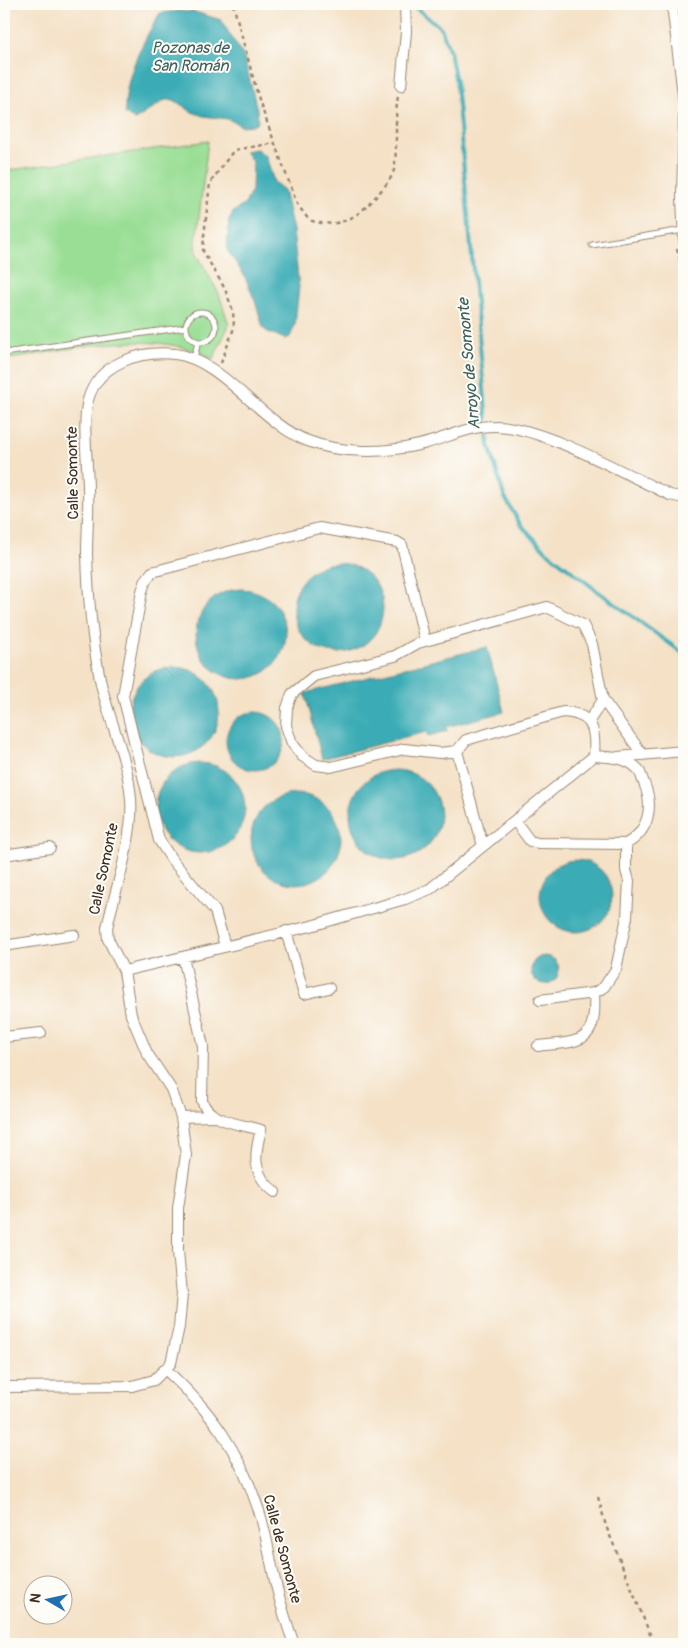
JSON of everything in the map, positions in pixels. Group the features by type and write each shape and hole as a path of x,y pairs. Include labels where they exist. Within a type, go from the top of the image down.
{"street":[{"path":"400,86 406,32 405,4"},
{"path":"672,4 684,103"},
{"path":"684,115 684,235"},
{"name":"Calle Somonte","path":"165,1369 171,1363 179,1327 182,1294 178,1251 178,1208 186,1155 181,1118 171,1089 147,1053 131,1015 124,971 108,939 107,928 126,848 131,801 124,757 100,680 92,618 87,554 89,514 88,400 100,378 120,361 155,354 174,354 194,358 216,373 272,419 306,441 337,448 387,450 412,446 472,428 496,426 526,431 555,441 670,495 684,498"},
{"path":"225,946 215,912 172,860 160,840 123,696 142,591 146,580 152,572 318,528 397,542 402,545 424,641"},
{"path":"594,756 594,730 589,721 578,713 563,712 466,740 457,751 440,753 404,749 332,767 316,765 302,756 292,743 286,726 287,708 292,694 314,676 396,656 424,641 547,607 583,625 592,644 603,700 644,755"},
{"path":"589,721 603,700"},
{"path":"457,751 483,846"},
{"path":"124,971 405,899 430,889 594,756 617,757 684,751"},
{"path":"515,821 530,841 538,843 626,844 636,838 644,829 649,816 649,801 639,770 617,757"},
{"path":"540,1000 594,993 610,980 621,954 627,917 630,881 626,870 626,844"},
{"path":"4,854 50,848"},
{"path":"286,931 304,994 329,988"},
{"path":"4,946 74,935"},
{"path":"183,957 203,1046 202,1101 204,1108 212,1116"},
{"path":"538,1046 572,1042 584,1038 590,1032 595,1017 594,993"},
{"path":"4,1037 41,1033"},
{"path":"181,1118 212,1116 261,1130 256,1148 255,1163 260,1176 274,1192"},
{"path":"4,1387 132,1386 154,1380 165,1369"},
{"name":"Calle de Somonte","path":"165,1369 211,1416 230,1443 243,1469 260,1512 276,1586 294,1644"}],"lane":[{"path":"592,246 684,235"},
{"path":"197,312 207,312 214,319 215,334 208,340 198,342 189,336 186,327 189,318 197,312"},
{"path":"4,353 186,327"},
{"path":"194,358 198,342"}],"path":[{"path":"233,4 260,103 297,204 304,216 316,223 329,224 353,217 364,211 385,186 394,171 395,114 400,86"},
{"path":"216,373 226,353 234,328 233,311 225,289 204,251 205,215 210,183 234,150 275,143"},
{"path":"598,1497 606,1526 654,1644"}],"green space":[{"path":"208,141 196,242 197,254 219,294 229,325 213,359 189,349 164,344 137,342 110,343 4,360 4,171"}],"water":[{"name":"Pozonas de San Román","path":"195,12 221,20 244,57 257,109 258,122 253,125 242,126 228,119 203,116 192,112 174,100 165,100 135,120 125,114 125,100 131,74 147,36 160,13"},
{"path":"257,149 266,156 274,182 284,190 293,230 299,287 295,325 290,337 285,339 266,331 263,327 244,275 227,250 229,220 233,212 245,204 252,190 253,163 245,151"},
{"path":"338,563 355,567 370,576 379,591 383,608 379,625 370,640 355,649 338,653 321,649 306,640 297,625 293,608 297,591 306,576 321,567"},
{"path":"241,589 258,593 273,602 282,617 286,634 282,651 273,666 258,675 241,679 224,675 209,666 200,651 196,634 200,617 209,602 224,593"},
{"path":"487,647 504,712 446,727 447,731 428,736 426,732 322,759 305,693"},
{"path":"174,667 191,671 206,680 215,695 219,712 215,729 206,744 191,753 174,757 157,753 142,744 133,729 129,712 133,695 142,680 157,671"},
{"path":"255,712 266,714 279,725 284,741 282,752 271,765 255,770 244,768 231,757 226,741 228,730 239,717"},
{"path":"200,763 217,767 232,776 241,791 245,808 241,825 232,840 217,849 200,853 183,849 168,840 159,825 155,808 159,791 168,776 183,767"},
{"path":"395,770 412,774 427,783 436,798 440,815 436,832 427,847 412,856 395,860 378,856 363,847 354,832 350,815 354,798 363,783 378,774"},
{"path":"296,794 313,798 328,807 337,822 341,839 337,856 328,871 313,880 296,884 279,880 264,871 255,856 251,839 255,822 264,807 279,798"},
{"path":"576,860 596,866 606,876 612,896 606,916 596,926 576,932 556,926 546,916 540,896 546,876 556,866"},
{"path":"545,956 555,960 559,970 555,980 545,984 535,980 531,970 535,960"}],"waterway":[{"name":"Arroyo de Somonte","path":"411,4 441,28 450,52 456,83 489,445 504,496 520,524 546,551 684,654"}]}
